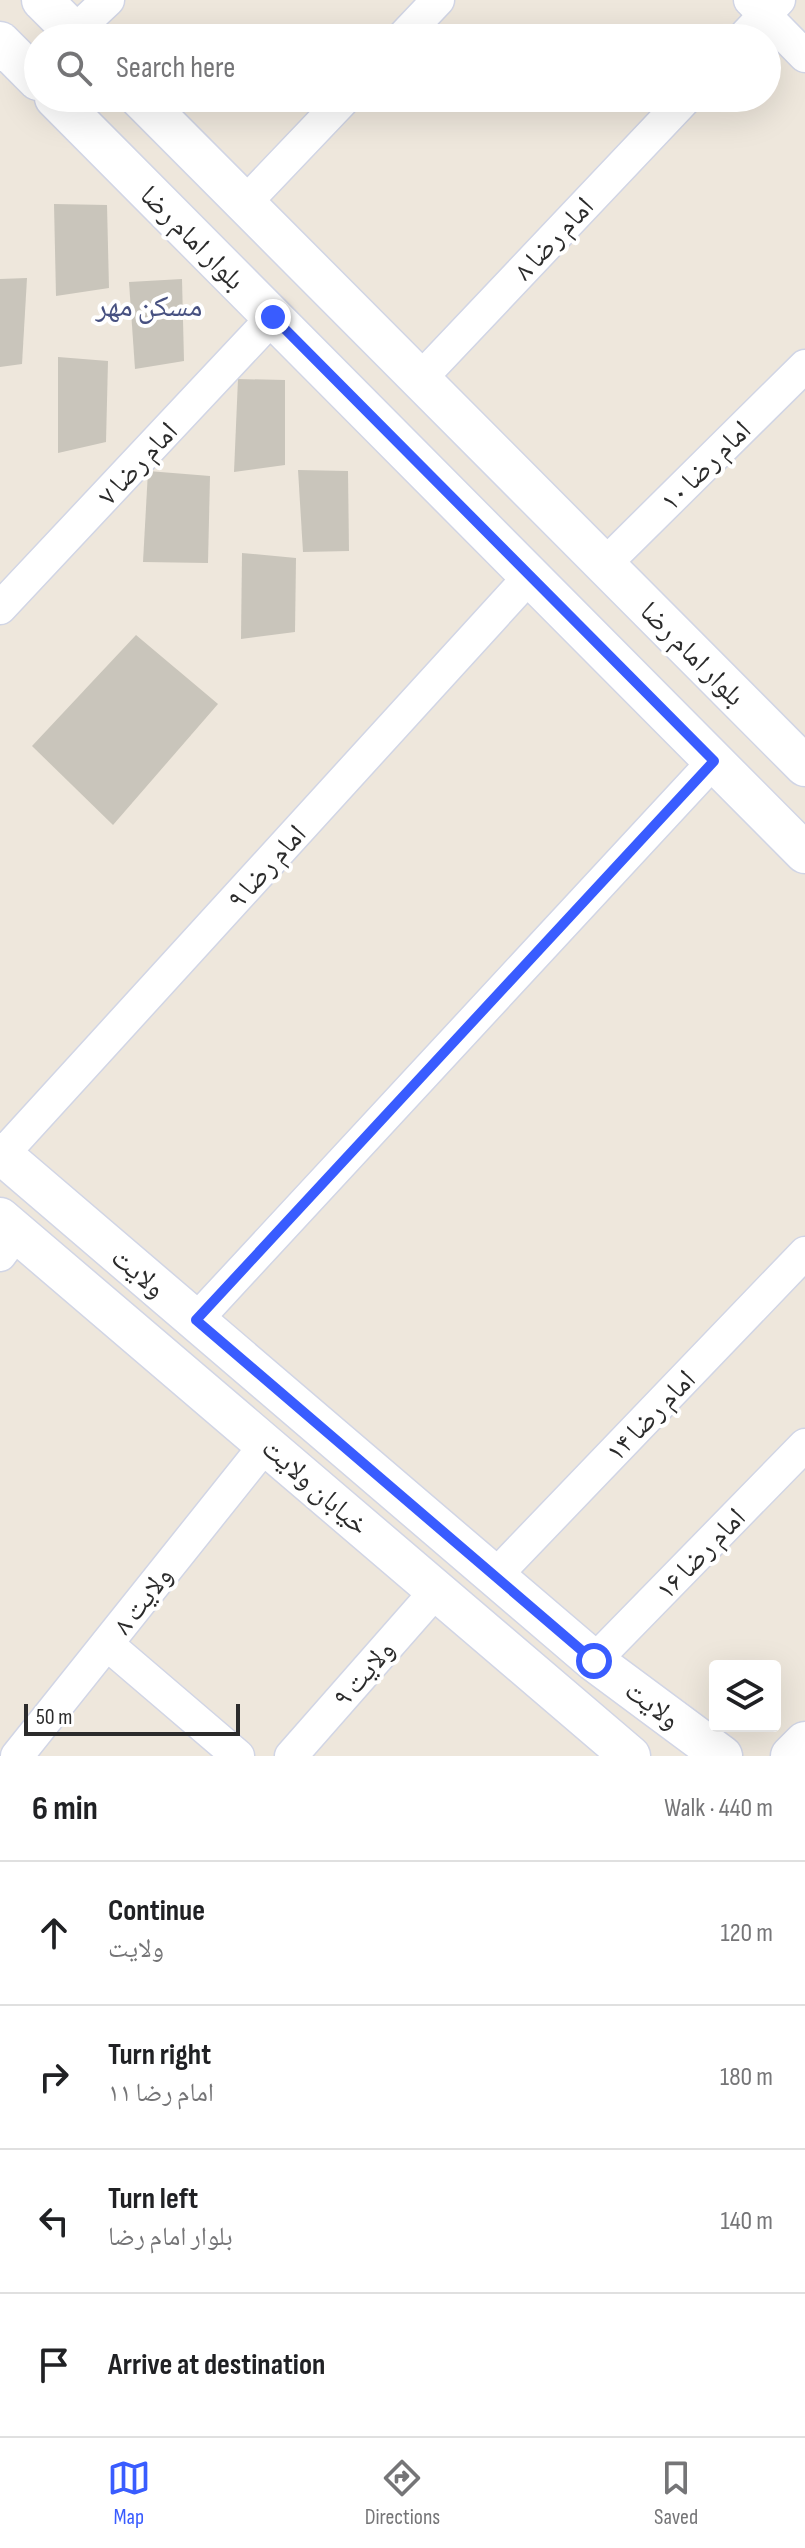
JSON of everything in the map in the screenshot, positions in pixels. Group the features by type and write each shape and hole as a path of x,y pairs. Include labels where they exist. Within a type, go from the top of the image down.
{"street":[{"path":"42,0 66,24"},
{"path":"87,24 108,0"},
{"path":"415,24 438,0"},
{"path":"752,24 765,5 780,24"},
{"path":"781,25 805,56"},
{"path":"3,52 24,69"},
{"name":"بلوار امام رضا","path":"69,112 805,853"},
{"name":"بلوار امام رضا","path":"154,112 805,766"},
{"path":"245,203 332,112"},
{"name":"امام رضا ۸","path":"420,379 673,112"},
{"name":"امام رضا ۷","path":"0,608 273,317"},
{"name":"امام رضا ۱۰","path":"605,564 805,366"},
{"name":"امام رضا ۹","path":"1,1154 530,576"},
{"path":"196,1320 714,761"},
{"path":"761,809 805,766"},
{"name":"ولایت","path":"1,1154 594,1661 722,1756"},
{"name":"خیابان ولایت","path":"6,1235 267,1443 630,1756"},
{"name":"امام رضا ۱۴","path":"494,1577 805,1253"},
{"name":"ولایت ۸","path":"17,1756 267,1443"},
{"name":"امام رضا ۱۶","path":"594,1661 805,1445"},
{"name":"ولایت ۹","path":"291,1756 436,1591"},
{"path":"107,1644 238,1756"},
{"path":"791,1756 805,1742"}],"building":[{"path":"54,204 107,205 109,288 56,296"},
{"path":"27,278 22,364 0,367 0,279"},
{"path":"182,279 184,361 135,369 129,282"},
{"path":"58,357 108,361 106,442 58,453"},
{"path":"238,379 285,380 285,465 234,472"},
{"path":"298,470 348,471 349,551 303,552"},
{"path":"148,471 210,476 208,563 143,562"},
{"path":"242,553 296,558 295,632 241,639"},
{"path":"136,635 218,704 113,825 32,746"}],"district":[{"name":"مسکن مهر","path":"149,306"}],"route":[{"path":"273,317 714,761 196,1320 594,1661"}]}
